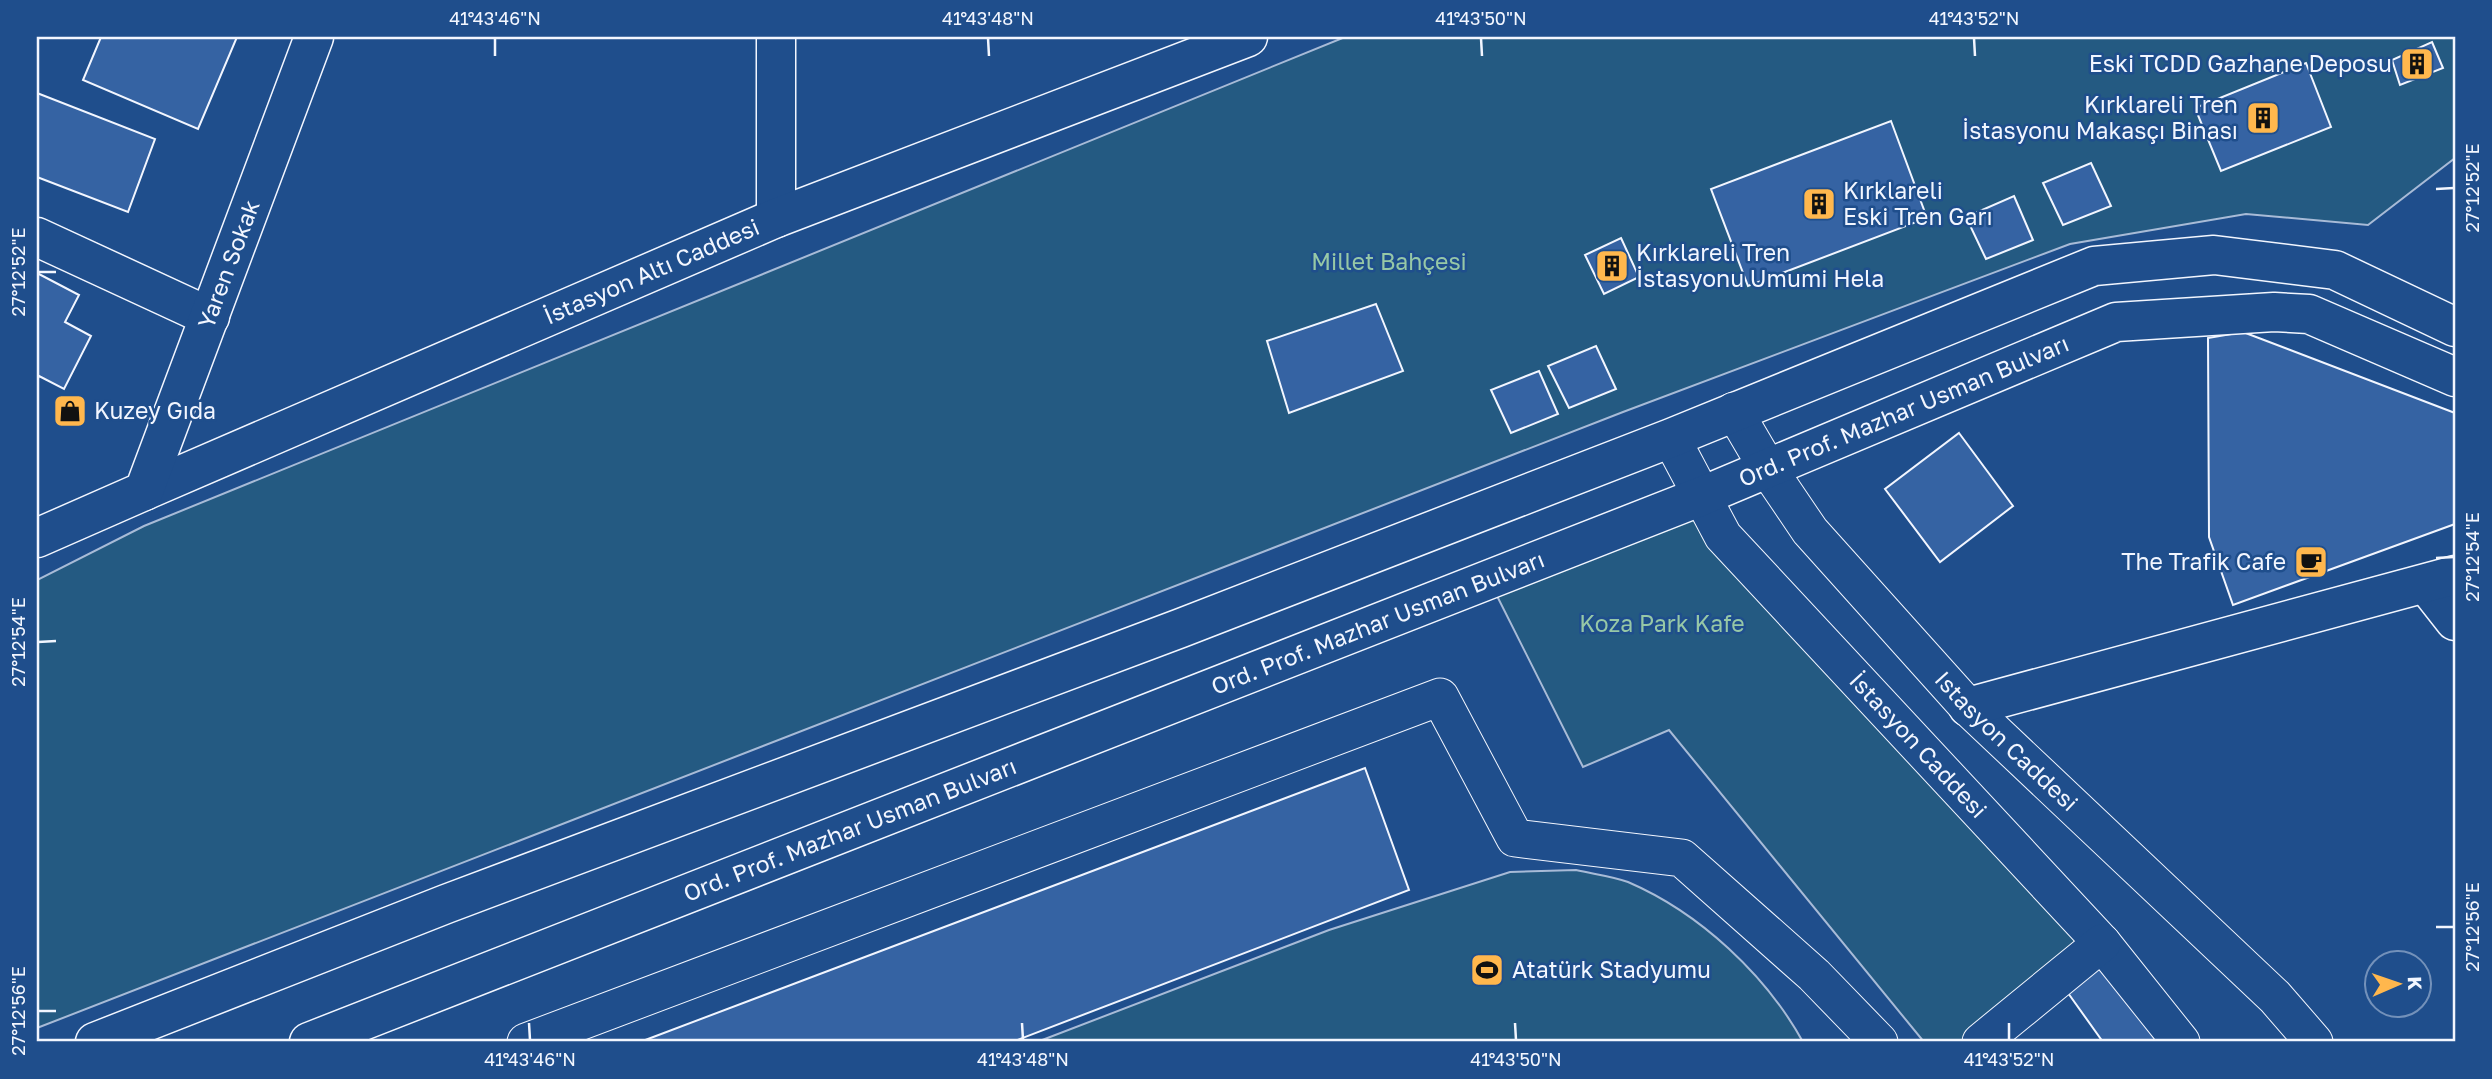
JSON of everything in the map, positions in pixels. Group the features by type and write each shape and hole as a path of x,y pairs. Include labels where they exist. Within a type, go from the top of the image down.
{"main road":[{"name":"Yaren Sokak","path":"145,491 314,37"},
{"path":"776,37 776,218"},
{"name":"İstasyon Altı Caddesi","path":"45,526 145,491 776,218 1248,37"},
{"path":"37,237 210,317"},
{"path":"95,1042 446,904 1181,628 1671,438 2094,266 2214,255 2334,270 2455,327"},
{"name":"Ord. Prof. Mazhar Usman Bulvarı","path":"309,1042 1702,496 2116,322 2274,312 2309,314 2455,377"},
{"path":"1968,707 2441,580 2455,621"}],"street":[{"name":"Istasyon Caddesi","path":"1734,411 1768,469 1810,531 1968,707 2275,996 2314,1042"},
{"name":"İstasyon Caddesi","path":"1671,438 1723,536 2102,943 2182,1042"},
{"path":"526,1042 1440,697 1515,838 1682,858 1814,975 1879,1042"},
{"path":"1981,1042 2102,943"}],"green space":[{"name":"Millet Bahçesi","path":"1345,37 2455,37 2455,158 2368,225 2246,214 2070,244 1623,412 37,1028 37,580 144,526"},
{"name":"Koza Park Kafe","path":"1702,496 2102,943 1968,1042 1924,1042 1669,730 1583,767 1489,580"},
{"name":"Atatürk Stadyumu","path":"1576,870 1628,882 1655,895 1705,929 1729,948 1770,993 1803,1042 1037,1042 1329,930 1510,872"}],"building":[{"path":"101,37 237,37 198,129 83,80"},
{"name":"Eski TCDD Gazhane Deposu","path":"2432,42 2443,68 2400,85 2392,60"},
{"name":"Kırklareli Tren İstasyonu Makasçı Binası","path":"2306,63 2331,127 2221,171 2195,108"},
{"path":"37,93 155,139 128,212 37,177"},
{"name":"Kırklareli Eski Tren Garı","path":"1891,121 1927,218 1748,286 1711,189"},
{"path":"2091,163 2111,206 2063,225 2043,183"},
{"path":"2014,196 2033,240 1986,259 1966,217"},
{"name":"Kırklareli Tren İstasyonu Umumi Hela","path":"1621,238 1639,277 1604,294 1585,255"},
{"path":"37,273 79,295 65,322 91,336 64,389 39,376 37,381"},
{"path":"1376,304 1403,371 1289,413 1267,341"},
{"path":"2243,332 2455,413 2455,524 2233,605 2209,537 2208,338"},
{"path":"1596,346 1616,389 1569,408 1548,366"},
{"path":"1539,371 1558,414 1511,433 1491,390"},
{"path":"1959,433 2013,506 1940,562 1885,489"},
{"path":"1365,768 1409,890 1012,1042 640,1042"},
{"path":"2111,957 2170,1029 2155,1042 2103,1042 2068,993"}],"place":[{"name":"Eski TCDD Gazhane Deposu","path":"2417,64"},
{"name":"Kırklareli Tren İstasyonu Makasçı Binası","path":"2263,118"},
{"name":"Kırklareli Eski Tren Garı","path":"1819,204"},
{"name":"Kırklareli Tren İstasyonu Umumi Hela","path":"1612,266"},
{"name":"Kuzey Gıda","path":"70,411"},
{"name":"The Trafik Cafe","path":"2311,562"},
{"name":"Atatürk Stadyumu","path":"1487,970"}]}
